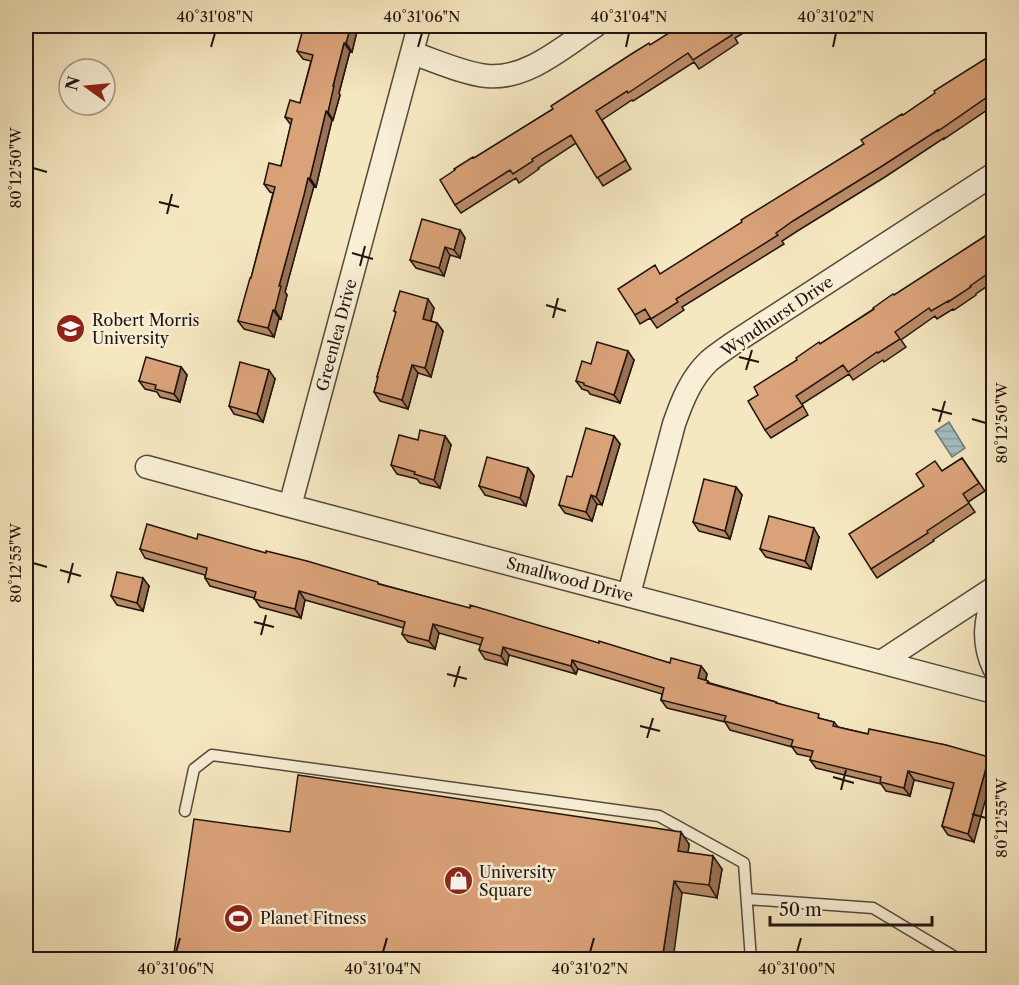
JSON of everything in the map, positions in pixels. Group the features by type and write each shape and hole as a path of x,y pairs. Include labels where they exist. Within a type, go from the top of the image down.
{"street":[{"name":"Greenlea Drive","path":"290,506 418,26"},
{"path":"412,52 485,76 505,76 524,71 595,26"},
{"name":"Wyndhurst Drive","path":"629,594 682,400 693,379 709,361 732,344 993,174"},
{"name":"Smallwood Drive","path":"147,466 993,692"},
{"path":"881,662 993,588"},
{"path":"993,595 985,629 986,644 993,668"}],"lane":[{"path":"185,812 194,769 212,755 659,816 744,863 751,960"},
{"path":"747,899 873,908 960,960"}],"water":[{"path":"949,422 965,448 952,457 935,431"}],"building":[{"path":"318,26 351,26 346,43 344,43 328,112 326,111 310,178 308,178 279,286 281,286 275,310 273,310 268,328 238,321 275,187 264,184 269,163 281,166 292,119 285,117 290,100 300,103 313,55 297,51 303,29 316,33"},
{"path":"680,26 736,26 729,30 732,35 693,60 688,53 628,93 627,91 596,111 626,160 597,178 571,135 532,159 533,161 513,174 510,170 455,205 440,180 473,157 553,109 551,106 633,53"},
{"path":"993,54 993,93 938,131 793,221 776,233 778,235 676,299 678,302 651,319 645,309 635,315 618,289 655,265 660,274 742,222 741,220 864,144 861,140 903,115 935,93 934,91"},
{"path":"422,219 460,230 454,250 445,247 439,268 410,260"},
{"path":"993,231 993,270 948,302 931,311 929,308 895,332 900,339 848,372 843,365 796,396 803,406 765,430 748,401 758,395 754,387 797,360 796,358 819,342 820,344 893,294"},
{"path":"400,291 428,299 423,319 437,323 425,368 412,365 402,400 374,392"},
{"path":"597,342 628,351 614,395 576,381 582,361 591,364"},
{"path":"146,357 181,367 174,394 155,389 156,385 139,381"},
{"path":"240,362 269,370 257,414 229,406"},
{"path":"586,428 614,436 596,497 591,495 586,512 559,505 567,476 572,477"},
{"path":"420,430 445,436 434,480 391,465 399,435 418,440"},
{"path":"487,457 528,468 520,498 479,486"},
{"path":"962,458 979,483 963,494 969,503 927,531 928,533 871,569 849,534 924,486 916,474 935,461 942,471"},
{"path":"704,479 736,487 725,531 693,522"},
{"path":"769,516 814,528 805,561 760,549"},
{"path":"147,524 197,539 198,534 266,553 266,551 307,561 378,582 378,584 470,608 470,605 670,663 671,658 701,666 698,678 708,681 707,683 819,714 818,718 834,722 833,726 868,734 869,729 946,745 989,757 968,834 942,826 954,783 908,771 904,788 880,782 881,777 810,760 813,751 791,746 793,740 724,721 726,716 661,700 664,688 572,660 571,666 503,647 501,656 479,650 483,638 433,624 429,641 402,634 405,622 299,591 295,609 254,599 256,592 205,578 207,568 140,549"},
{"path":"117,572 143,578 137,603 111,596"},
{"name":"University Square","path":"298,775 681,832 678,851 713,856 709,885 674,881 662,960 173,960 194,819 290,832"},
{"path":"759,952 811,960 757,960"}],"place":[{"name":"Robert Morris University","path":"71,329"},
{"name":"University Square","path":"458,881"},
{"name":"Planet Fitness","path":"239,918"}]}
